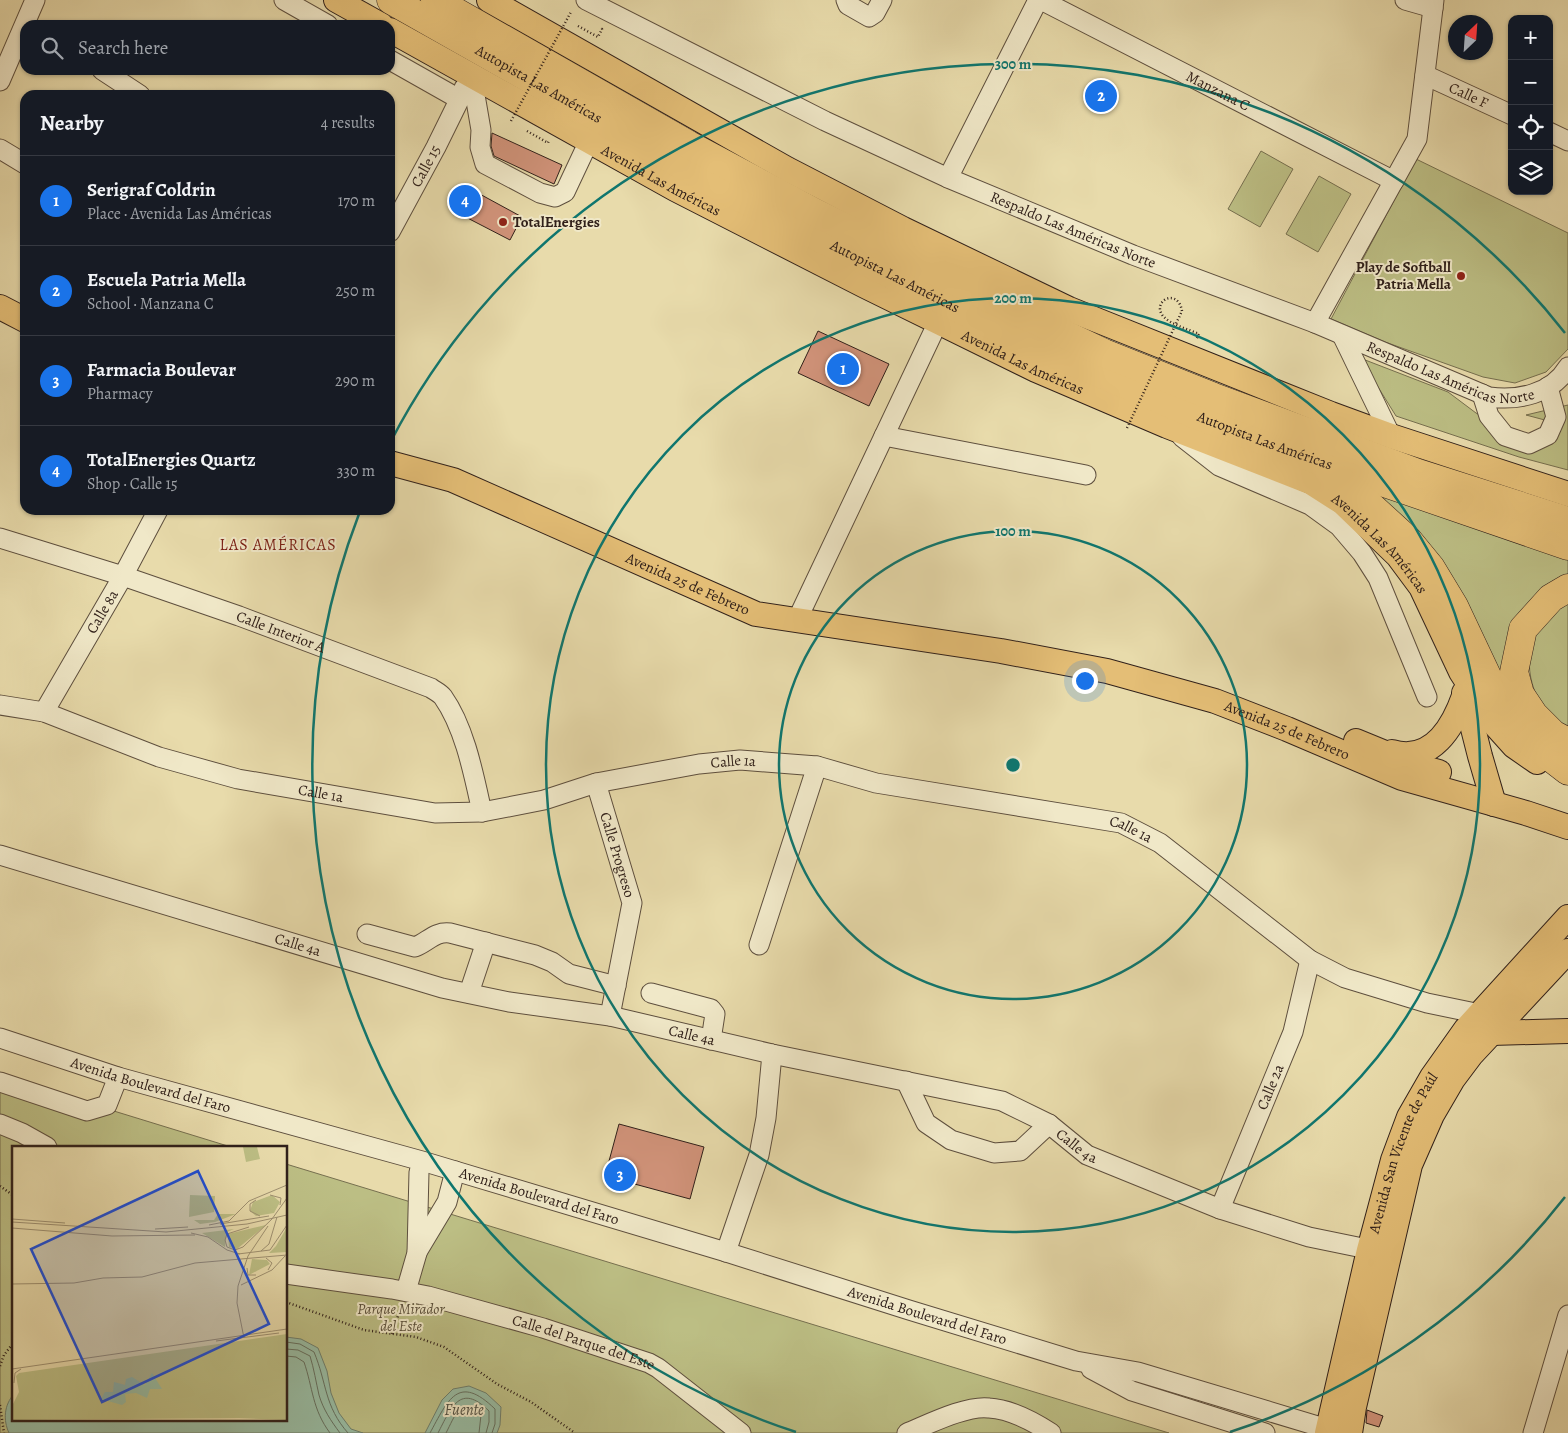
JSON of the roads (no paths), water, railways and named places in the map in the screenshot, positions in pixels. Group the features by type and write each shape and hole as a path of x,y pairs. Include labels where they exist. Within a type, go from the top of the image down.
{"highway":[{"name":"Autopista Las Américas","path":"391,0 729,192 998,328 1191,413 1277,446 1568,546"},
{"name":"Autopista Las Américas","path":"435,0 689,145 814,212 1104,353 1214,398 1418,473 1568,521"},
{"path":"1277,446 1322,468 1351,488 1408,540 1431,568 1454,606 1505,714 1524,736 1568,770"},
{"path":"1568,588 1550,598 1523,630 1514,672 1520,694 1534,715 1553,734 1568,742"}],"main road":[{"path":"336,0 372,20"},
{"path":"490,0 787,169 903,229 1060,305 1331,414 1391,436 1568,494"},
{"name":"Avenida Las Américas","path":"395,34 464,87 589,142 675,189 1036,370 1167,426 1310,482 1343,503 1398,556 1421,587 1460,672 1496,726 1514,746 1554,774 1568,778"},
{"path":"0,307 20,317"},
{"path":"1460,458 1568,486"},
{"name":"Avenida 25 de Febrero","path":"395,464 453,480 756,614 1001,651 1107,671 1216,701 1402,778 1568,810"},
{"name":"Avenida 25 de Febrero","path":"1001,651 1139,665 1208,684 1281,710 1568,827"},
{"path":"1460,672 1464,696 1491,795"},
{"path":"1348,738 1399,754 1416,754 1441,740 1459,710 1464,696"},
{"name":"Avenida San Vicente de Paúl","path":"1337,1432 1354,1407 1379,1252 1410,1165 1432,1115 1466,1061 1485,1024 1568,917"},
{"name":"Avenida San Vicente de Paúl","path":"1485,1024 1568,951"},
{"path":"1485,1024 1568,1016"},
{"path":"1485,1024 1568,1031"}],"street":[{"path":"30,20 35,0"},
{"path":"284,0 319,20"},
{"path":"846,0 848,5 869,17 875,13 882,0"},
{"path":"948,178 1040,0"},
{"name":"Manzana C","path":"1040,0 1394,182"},
{"path":"1316,323 1416,139 1433,4 1405,0"},
{"name":"Respaldo Las Américas Norte","path":"582,8 948,178 1133,255 1316,323 1482,394 1497,398 1534,394 1548,388 1568,367"},
{"path":"0,80 20,41"},
{"path":"395,62 464,87 475,95 481,130 480,147 485,164 540,193 555,197 565,192 589,142"},
{"path":"110,75 132,90"},
{"name":"Calle F","path":"1425,75 1508,113"},
{"name":"Calle 15","path":"395,223 436,147 464,87"},
{"path":"1553,134 1568,141"},
{"path":"0,149 20,161"},
{"path":"797,620 938,322"},
{"path":"1342,335 1391,436"},
{"path":"1482,394 1489,416 1505,436 1529,444 1548,435 1562,421 1548,388"},
{"path":"1167,426 1219,466 1310,505 1338,526 1362,553 1378,578 1427,697"},
{"path":"884,436 1086,475"},
{"name":"Calle 8a","path":"44,712 123,576 155,515"},
{"name":"Calle Interior A","path":"0,538 123,576 239,616 431,688 442,696 452,712 470,756 482,812"},
{"name":"Calle 1a","path":"0,705 44,712 159,757 238,779 435,813 482,812 544,800 596,782 699,764 740,760 817,766 876,783 1121,823 1160,843 1310,960 1345,978 1427,1003 1485,1024"},
{"path":"760,945 817,766"},
{"name":"Calle Progreso","path":"596,782 632,904 610,1016"},
{"name":"Calle 4a","path":"0,855 442,988 509,1002 610,1016 772,1054 1002,1101 1049,1124 1087,1155 1220,1209 1309,1237 1379,1252"},
{"path":"367,934 415,947 442,932 535,954 552,962 569,974 616,986"},
{"path":"469,994 486,942"},
{"name":"Calle 2a","path":"1220,1209 1293,1032 1310,960"},
{"path":"651,993 712,1009 715,1014 711,1040"},
{"name":"Avenida Boulevard del Faro","path":"0,1038 118,1077 455,1171 726,1252 1076,1361 1138,1372 1337,1432"},
{"path":"726,1252 759,1156 766,1118 772,1054"},
{"path":"0,1082 87,1111 107,1105 118,1077"},
{"path":"906,1081 926,1123 951,1140 994,1153 1020,1151 1049,1124"},
{"path":"0,1124 22,1133 45,1146"},
{"path":"406,1291 417,1253 447,1202 455,1171"},
{"path":"417,1253 419,1172"},
{"name":"Calle del Parque del Este","path":"288,1274 406,1291 543,1328 649,1363 741,1433"},
{"path":"1533,1433 1568,1315"},
{"name":"Avenida Boulevard del Faro","path":"1076,1361 1132,1391 1265,1433"},
{"path":"907,1433 970,1409 990,1408 1025,1418 1051,1433"}],"water":[{"path":"288,1337 301,1339 318,1348 339,1413 351,1429 363,1433 9,1433 5,1418 6,1408 12,1397 12,1420 288,1420"},
{"name":"Fuente","path":"469,1386 486,1393 501,1407 500,1425 497,1433 425,1433 442,1400 453,1389"}],"place":[{"name":"Escuela Patria Mella","path":"1101,96"},
{"name":"TotalEnergies Quartz","path":"465,201"},
{"name":"TotalEnergies","path":"503,222"},
{"name":"Play de Softball Patria Mella","path":"1461,276"},
{"name":"Serigraf Coldrin","path":"843,369"},
{"name":"Farmacia Boulevar","path":"620,1175"}],"district":[{"name":"LAS AMÉRICAS","path":"278,545"}],"park label":[{"name":"Parque Mirador del Este","path":"401,1318"}]}
